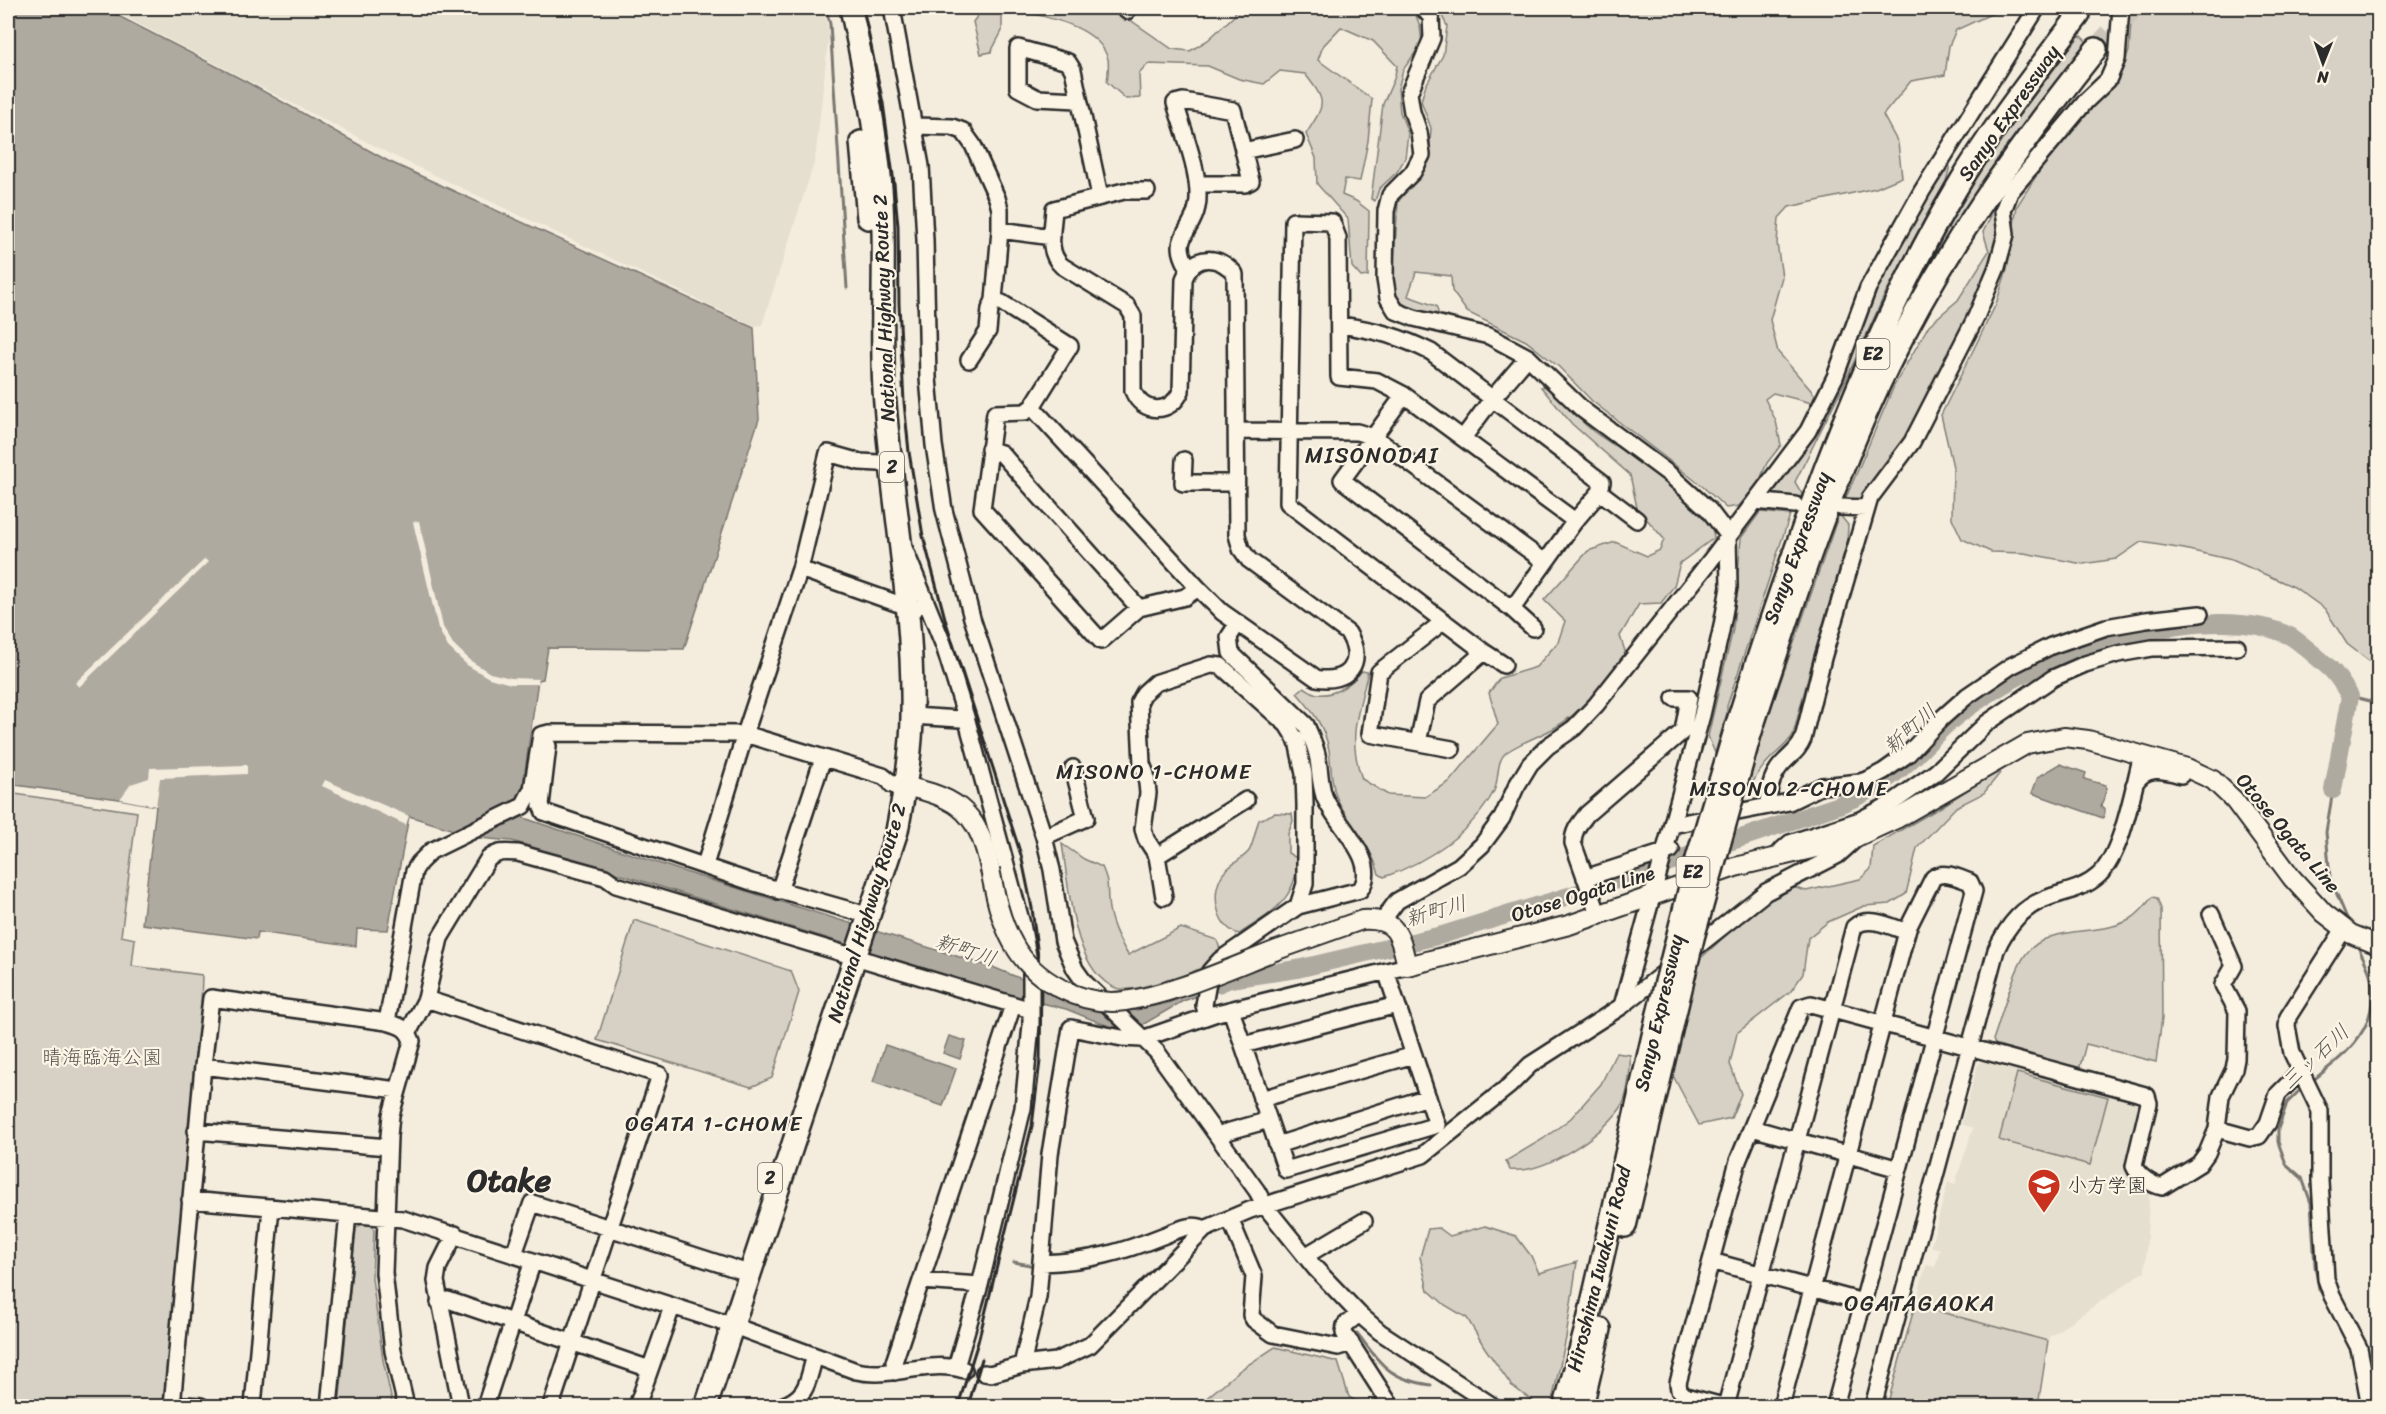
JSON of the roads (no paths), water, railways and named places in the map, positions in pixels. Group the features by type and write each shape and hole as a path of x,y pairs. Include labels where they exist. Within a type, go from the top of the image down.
{"highway":[{"name":"National Highway Route 2","path":"842,8 852,71 866,194 874,421 902,605 912,716 899,785"},
{"name":"National Highway Route 2","path":"694,1407 728,1324 851,953 860,918 897,831 902,545 884,388 880,178 864,73 851,8"},
{"name":"Sanyo Expressway","path":"1638,1127 1677,936 1743,729 1793,554 1848,412 1913,268 1955,190 2002,117 2079,15"},
{"name":"Sanyo Expressway","path":"1638,1127 1657,1093 1743,729 1863,419 1888,365 1931,285 1965,229 2048,110 2096,49"},
{"name":"National Highway Route 2","path":"706,1407 728,1324 739,1270 851,953"},
{"name":"Hiroshima Iwakuni Road","path":"1565,1407 1638,1127"},
{"name":"Hiroshima Iwakuni Road","path":"1581,1407 1638,1127"}],"main road":[{"name":"Otose Ogata Line","path":"1406,963 1562,927 1654,892 1735,867 1859,836 1898,818 2016,749 2039,740 2064,736 2142,755 2200,773 2225,789 2301,889 2344,929 2379,945"},
{"path":"899,785 951,801 968,813 982,835 995,899 1014,946 1031,967 1050,982 1069,992 1107,1002 1150,997 1362,920 1374,920 1392,928 1406,963"}],"street":[{"path":"892,8 921,166 928,378 934,445 944,510 972,618 1044,837 1065,948 1085,982 1157,1052 1265,1206 1305,1256 1359,1314 1380,1332 1493,1407"},
{"path":"1423,8 1431,17 1432,38 1409,93 1422,155 1413,172 1390,195 1386,211 1385,279 1388,298 1396,311 1414,318 1489,336 1528,357 1583,410 1669,474 1709,510 1728,535 1729,587 1721,631 1667,853 1622,1006"},
{"path":"1392,928 1388,913 1397,901 1459,866 1482,845 1502,818 1516,787 1530,764 1548,746 1574,728 1596,705 1808,431 1835,377 1868,288 1922,190 2037,8"},
{"path":"1768,806 1769,788 1773,776 1783,762 1800,747 1803,739 1823,658 1870,498 1912,442 1976,317 1997,267 2006,234 2003,211 2010,192 2086,101 2108,80 2117,59 2121,8"},
{"path":"1078,100 1037,99 1018,88 1018,48 1068,62 1073,70 1100,196"},
{"path":"1188,267 1183,258 1182,237 1197,208 1198,184 1174,103 1183,100 1233,110 1251,181 1245,184 1198,184"},
{"path":"915,126 952,127 963,131 973,145 1000,209 1000,230 988,330 969,360"},
{"path":"1243,151 1296,140"},
{"path":"1032,407 1222,612 1316,678 1330,681 1344,677 1353,667 1356,655 1354,642 1348,633 1249,560 1241,549 1237,535 1234,274 1227,265 1217,260 1194,262 1188,267 1184,279 1181,391 1177,400 1166,407 1153,410 1137,400 1133,391 1133,316 1127,306 1054,259 1052,237 1054,209 1125,191 1147,191"},
{"path":"1504,665 1288,503 1293,221 1332,222 1338,238 1339,377 1377,381 1404,394 1575,521"},
{"path":"1000,230 1052,237"},
{"path":"993,300 1002,303 1070,346 1032,407 1025,412 995,413 982,509 1101,641 1139,608 1185,597 1198,588"},
{"path":"1340,325 1373,329 1404,338 1431,352 1602,482 1600,492 1575,521 1512,609"},
{"path":"1463,438 1528,357"},
{"path":"1404,394 1342,480 1512,609 1533,628"},
{"path":"1237,431 1357,432 1374,436 1545,562"},
{"path":"989,448 1001,453 1139,608"},
{"path":"705,865 745,734 800,569 828,453 860,462 879,463"},
{"path":"1184,460 1184,483 1236,483"},
{"path":"1600,492 1637,520"},
{"path":"1755,501 1795,505"},
{"path":"1840,507 1867,508"},
{"path":"190,1200 403,1219 728,1324 814,1356 871,1374 927,1366 960,1369 1023,1108 1031,1006 1031,972 1022,924 966,717 929,606 902,545"},
{"path":"800,569 902,605 923,609 929,606"},
{"path":"1672,825 1789,802 1822,786 1860,782 1884,771 1908,754 1941,719 1967,696 2011,666 2051,646 2106,627 2200,614"},
{"path":"1444,621 1379,672 1370,734 1452,749"},
{"path":"1206,1013 1210,971 1220,960 1298,906 1352,894 1365,884 1364,865 1360,853 1324,797 1316,749 1306,725 1231,653 1229,637 1238,623"},
{"path":"1776,858 1790,843 1860,820 1901,797 1936,772 1981,727 2053,678 2118,654 2152,648 2237,647"},
{"path":"1418,742 1427,701 1484,652"},
{"path":"1164,897 1157,856 1146,839 1143,829 1148,793 1146,774 1142,764 1139,702 1144,693 1155,683 1211,665 1221,666 1287,725 1297,741 1304,774 1305,805 1305,884 1298,906"},
{"path":"1597,912 1573,843 1576,827 1587,814 1683,731 1689,699 1674,698"},
{"path":"912,716 960,719 966,717"},
{"path":"549,733 541,805 544,812 860,918"},
{"path":"387,1022 411,882 419,863 431,851 523,806 530,795 538,741 541,735 549,733 745,734 883,776 899,785"},
{"path":"1873,1407 1996,950 2012,922 2030,906 2051,896 2077,889 2100,874 2115,851 2142,755"},
{"path":"779,891 823,758"},
{"path":"1044,837 1086,818 1073,768"},
{"path":"2133,789 2136,782 2148,771 2164,771 2219,787 2234,801"},
{"path":"1157,856 1246,800"},
{"path":"984,1373 990,1374 1022,1365 1056,1361 1090,1345 1206,1229 1265,1206 1424,1155 1509,1086 1530,1065 1622,1006 1766,892 1838,855 1859,836"},
{"path":"409,1031 426,999 440,938 488,859 496,853 503,852 518,853 605,877 616,885 851,953 1012,1005 1031,1006"},
{"path":"1586,879 1667,853"},
{"path":"1781,1407 1907,932 1935,876 1944,874 1972,884 1973,894 1835,1407"},
{"path":"1907,932 1867,921 1855,925 1832,1010 1797,1141 1761,1274 1724,1407 1684,1395 1678,1387 1738,1161 1801,1007 1811,1004 1832,1010 1934,1038 2147,1096 2149,1103 2134,1166 2139,1174 2158,1187 2165,1186 2199,1164 2207,1153 2217,1129 2221,1096 2236,1064 2236,1007 2223,985 2225,978 2234,968 2211,914"},
{"path":"2344,929 2288,1017 2288,1040 2320,1112 2320,1181 2326,1279 2332,1296 2359,1348 2370,1407"},
{"path":"1022,1365 1038,1297 1050,1154 1071,1028 1122,1038 1139,1035 1206,1013 1231,1010 1386,971 1406,963"},
{"path":"1231,1010 1286,1170 1437,1125 1386,971"},
{"path":"201,1407 172,1405 196,1131 211,998 387,1022 402,1026 409,1031 412,1041 391,1115 384,1273 393,1351 406,1407"},
{"path":"426,999 660,1075 551,1407"},
{"path":"895,1372 894,1362 1012,1005"},
{"path":"1243,1045 1397,1005"},
{"path":"1139,1035 1149,1056 1252,1196 1265,1206"},
{"path":"1261,1099 1414,1055"},
{"path":"203,1066 398,1090"},
{"path":"2217,1129 2250,1138 2259,1136 2268,1122 2278,1094 2301,1073"},
{"path":"1277,1145 1428,1097"},
{"path":"1218,1137 1223,1133 1269,1120"},
{"path":"1752,1128 1899,1169"},
{"path":"196,1131 388,1147"},
{"path":"514,1254 532,1203 739,1270"},
{"path":"253,1407 271,1207"},
{"path":"329,1407 348,1214"},
{"path":"1230,1219 1254,1276 1251,1316 1254,1320 1273,1334 1338,1347 1351,1343"},
{"path":"1305,1256 1364,1221"},
{"path":"1042,1263 1075,1262 1120,1253 1186,1227 1200,1226 1206,1229"},
{"path":"455,1234 438,1268 436,1281 461,1407"},
{"path":"485,1407 533,1261"},
{"path":"1711,1261 1863,1302"},
{"path":"921,1281 980,1285"},
{"path":"440,1302 448,1300 650,1369"},
{"path":"637,1407 672,1306"},
{"path":"1359,1314 1345,1325 1344,1333 1391,1407"},
{"path":"782,1407 799,1399 804,1391 814,1356"}],"waterway":[{"path":"826,8 830,24 847,288"},
{"name":"新町川","path":"1218,984 1230,979 1297,969 1442,935 1575,894 1839,805 1870,790 1891,776 1910,761 1953,719 2013,679 2049,662 2090,647 2177,626 2219,623 2257,626 2290,636 2332,671 2350,696 2333,790"},
{"name":"新町川","path":"2350,696 2378,703"},
{"name":"三ッ石川","path":"2333,790 2326,832 2330,878 2349,923"},
{"name":"三ッ石川","path":"2312,1081 2348,1050 2366,1026 2372,996 2371,978 2357,944"},
{"name":"三ッ石川","path":"2304,1086 2287,1103 2278,1129 2278,1142 2286,1164 2302,1178 2311,1203 2315,1266 2319,1289 2325,1299"},
{"path":"1014,1262 1035,1266"},
{"path":"1357,1333 1387,1369 1405,1379 1431,1385"},
{"name":"三ッ石川","path":"2348,1342 2353,1358"}],"tunnel":[{"path":"2096,49 2133,8"}],"railway":[{"path":"863,8 883,103 894,183 898,226 904,402 909,452 923,536 946,622 1021,855 1032,908 1041,981 1040,1061 1032,1126 978,1342 958,1406"},
{"path":"968,1406 982,1359"}],"place":[{"name":"小方学園","path":"2044,1214"}],"district":[{"name":"MISONODAI","path":"1372,455"},
{"name":"MISONO 1-CHOME","path":"1154,772"},
{"name":"MISONO 2-CHOME","path":"1789,789"},
{"name":"OGATA 1-CHOME","path":"714,1124"},
{"name":"Otake","path":"509,1180"},
{"name":"OGATAGAOKA","path":"1920,1303"}],"park label":[{"name":"晴海臨海公園","path":"102,1057"}]}
